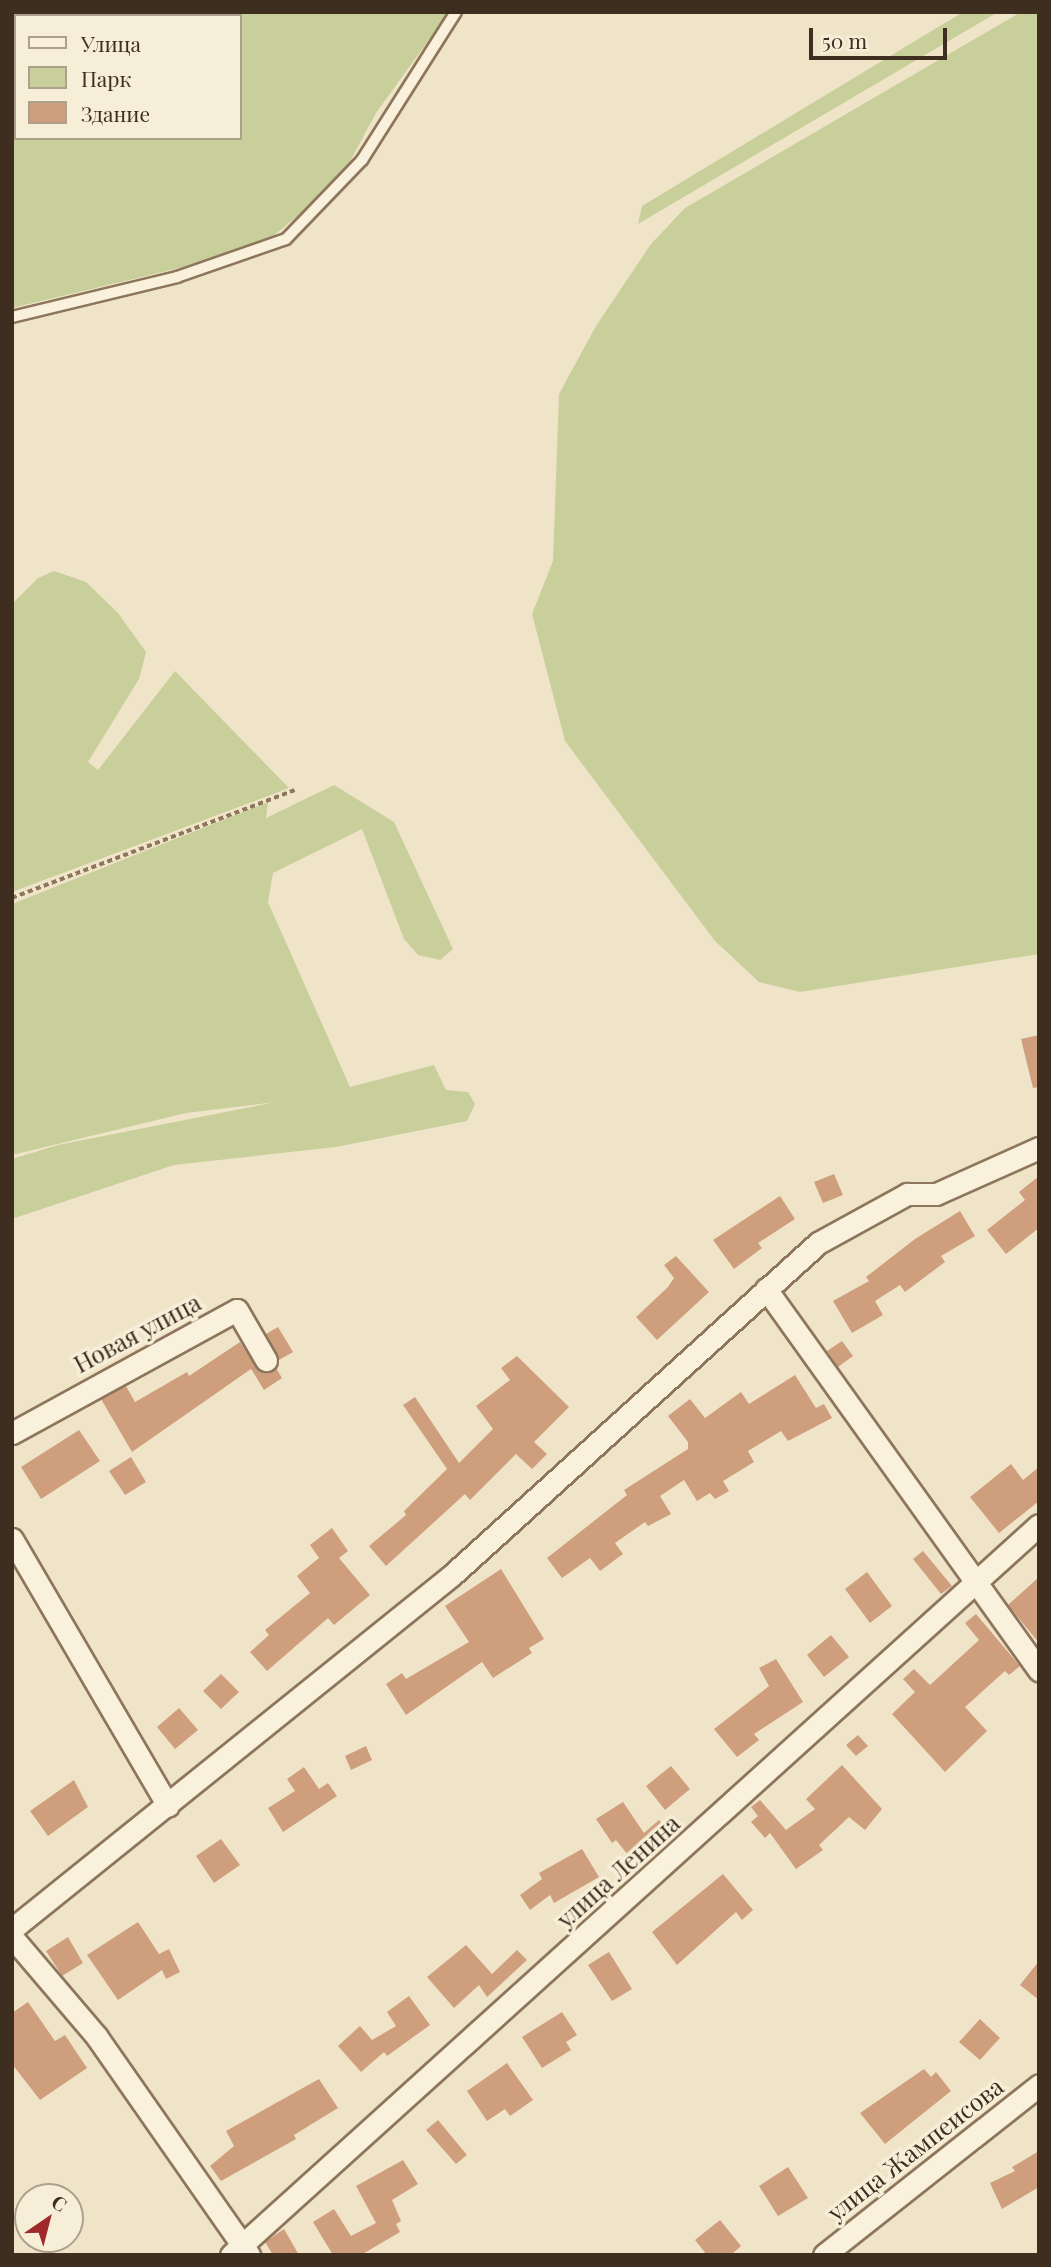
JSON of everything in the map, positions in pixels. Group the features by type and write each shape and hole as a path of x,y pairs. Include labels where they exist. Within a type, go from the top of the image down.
{"street":[{"path":"12,1929 452,1575 818,1243 907,1194 936,1194 1039,1148"},
{"path":"766,1289 1039,1670"},
{"name":"Новая улица","path":"12,1433 237,1310 266,1360"},
{"name":"улица Ленина","path":"241,2251 975,1580 1039,1525"},
{"path":"12,1539 168,1806"},
{"path":"12,1937 97,2037 241,2251"},
{"name":"улица Жампеисова","path":"828,2253 1039,2085"}],"lane":[{"path":"12,317 177,277 286,239 362,160 456,12"}],"path":[{"path":"12,898 296,790"}],"green space":[{"path":"12,12 449,12 376,113 348,165 312,204 267,241 234,255 12,308"},
{"path":"963,12 998,12 638,224 642,206"},
{"path":"1021,12 1039,12 1039,954 800,992 759,982 715,941 565,741 532,614 553,561 559,394 596,326 651,244 685,208"},
{"path":"54,571 86,582 118,613 146,652 139,679 88,762 98,770 175,671 289,788 12,892 12,604 38,578"},
{"path":"334,785 394,822 453,949 440,960 418,955 404,939 362,829 273,873 268,902 350,1087 434,1065 446,1090 468,1092 475,1104 467,1121 336,1147 174,1165 12,1219 12,1159 58,1145 276,1102 186,1113 12,1155 12,904 268,802 266,818"}],"building":[{"path":"1039,1035 1039,1087 1033,1088 1021,1039"},
{"path":"834,1174 843,1195 823,1203 814,1182"},
{"path":"1039,1176 1039,1228 1006,1254 987,1230 1025,1200 1019,1192"},
{"path":"780,1196 795,1219 758,1243 762,1248 734,1269 713,1240"},
{"path":"960,1211 975,1236 941,1256 945,1262 905,1292 900,1285 875,1301 883,1315 852,1333 833,1301 869,1281 866,1277 915,1239"},
{"path":"676,1256 709,1292 657,1340 636,1317 674,1278 664,1265"},
{"path":"278,1327 293,1352 279,1360 266,1334"},
{"path":"842,1341 853,1356 838,1367 827,1351"},
{"path":"240,1342 259,1371 276,1368 282,1378 264,1390 251,1369 132,1452 101,1399 126,1386 135,1402 187,1372 189,1376"},
{"path":"517,1356 569,1407 534,1442 547,1454 532,1469 516,1454 470,1500 465,1494 386,1566 369,1546 406,1515 404,1511 447,1469 403,1405 415,1397 459,1463 493,1429 476,1406 510,1380 501,1368"},
{"path":"795,1375 816,1408 824,1404 832,1418 788,1441 781,1431 748,1451 754,1462 723,1481 729,1491 715,1499 710,1493 697,1501 684,1480 660,1496 671,1514 648,1526 645,1522 615,1543 623,1554 600,1571 590,1558 562,1578 547,1558 627,1495 624,1490 688,1449 688,1442 668,1416 690,1399 705,1418 741,1392 749,1404"},
{"path":"79,1430 100,1461 41,1499 21,1467"},
{"path":"131,1457 146,1482 125,1495 109,1471"},
{"path":"1011,1464 1023,1480 1039,1467 1039,1501 999,1533 970,1497"},
{"path":"332,1528 348,1551 339,1558 370,1595 334,1625 328,1618 267,1671 250,1652 269,1635 265,1630 310,1593 297,1576 319,1558 310,1545"},
{"path":"923,1551 952,1586 941,1594 913,1559"},
{"path":"501,1569 544,1639 529,1648 532,1653 493,1678 482,1662 406,1715 386,1684 402,1673 406,1679 469,1642 445,1606"},
{"path":"867,1572 892,1606 870,1623 845,1589"},
{"path":"1039,1577 1039,1643 1008,1605"},
{"path":"976,1614 1020,1666 1009,1675 1005,1671 965,1707 987,1731 945,1772 892,1714 915,1692 903,1679 914,1669 930,1685 979,1640 965,1623"},
{"path":"831,1635 849,1657 824,1677 807,1655"},
{"path":"776,1659 803,1702 754,1734 759,1740 737,1757 714,1729 769,1686 759,1668"},
{"path":"221,1674 239,1692 221,1709 203,1691"},
{"path":"179,1708 198,1730 175,1749 157,1727"},
{"path":"858,1735 868,1746 856,1756 846,1745"},
{"path":"366,1746 372,1760 351,1770 345,1756"},
{"path":"842,1765 882,1809 865,1830 849,1817 819,1845 823,1850 796,1869 770,1833 765,1838 751,1822 758,1816 751,1807 760,1800 786,1830 815,1809 806,1799"},
{"path":"671,1766 690,1789 665,1810 646,1786"},
{"path":"304,1767 319,1789 328,1783 337,1796 283,1832 268,1808 295,1791 287,1779"},
{"path":"74,1780 88,1807 48,1836 30,1811"},
{"path":"623,1802 644,1833 659,1820 672,1835 636,1865 616,1840 612,1843 596,1819"},
{"path":"221,1839 240,1865 214,1883 196,1856"},
{"path":"582,1849 599,1877 554,1903 550,1895 530,1910 520,1895 542,1879 539,1873"},
{"path":"723,1874 753,1910 742,1920 736,1912 677,1965 652,1932"},
{"path":"138,1922 159,1954 169,1949 180,1972 166,1979 162,1970 118,2000 87,1955"},
{"path":"68,1937 83,1963 62,1976 46,1951"},
{"path":"466,1945 492,1974 517,1950 527,1960 487,1997 479,1985 454,2008 427,1977"},
{"path":"609,1952 632,1989 612,2001 588,1965"},
{"path":"1039,1961 1039,2000 1020,1985"},
{"path":"409,1996 430,2025 387,2056 384,2052 361,2072 338,2046 360,2026 372,2040 396,2026 387,2012"},
{"path":"28,2002 55,2041 65,2035 87,2068 40,2100 12,2064 12,2013"},
{"path":"562,2012 577,2035 566,2042 571,2050 542,2068 522,2037"},
{"path":"980,2019 1000,2038 980,2060 959,2042"},
{"path":"507,2063 533,2100 510,2116 505,2109 487,2121 467,2091"},
{"path":"924,2069 931,2077 936,2072 951,2091 885,2144 860,2113"},
{"path":"319,2079 338,2108 294,2135 296,2139 221,2181 210,2166 234,2146 226,2131"},
{"path":"438,2120 467,2155 456,2164 426,2130"},
{"path":"1039,2151 1039,2187 1002,2209 990,2183 1015,2171 1012,2167"},
{"path":"403,2160 418,2184 392,2200 401,2221 396,2224 400,2232 361,2255 333,2255 313,2222 334,2209 351,2236 376,2223 356,2186"},
{"path":"788,2167 808,2198 778,2216 759,2186"},
{"path":"720,2220 741,2246 731,2255 707,2255 695,2240"},
{"path":"284,2229 299,2255 273,2255 265,2242"}]}
